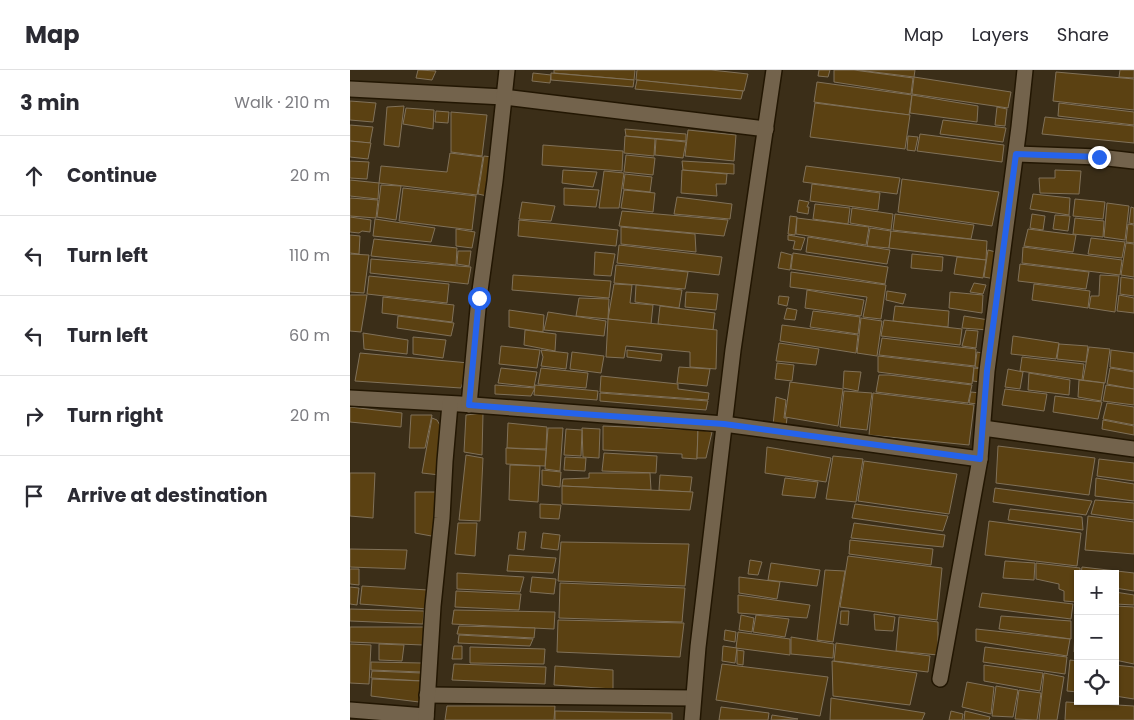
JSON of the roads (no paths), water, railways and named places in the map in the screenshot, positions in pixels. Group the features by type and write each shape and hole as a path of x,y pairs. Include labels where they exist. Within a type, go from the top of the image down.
{"street":[{"path":"469,405 479,298 495,181 507,70"},
{"path":"692,720 733,350 774,70"},
{"path":"940,679 980,459 987,371 1020,127 1025,70"},
{"path":"350,89 504,97 766,129"},
{"path":"1016,154 1099,157 1134,161"},
{"path":"350,398 724,424 980,459"},
{"path":"350,710 426,718 433,606 442,518 450,404"},
{"path":"983,428 1134,450"},
{"path":"427,695 693,698"}]}
